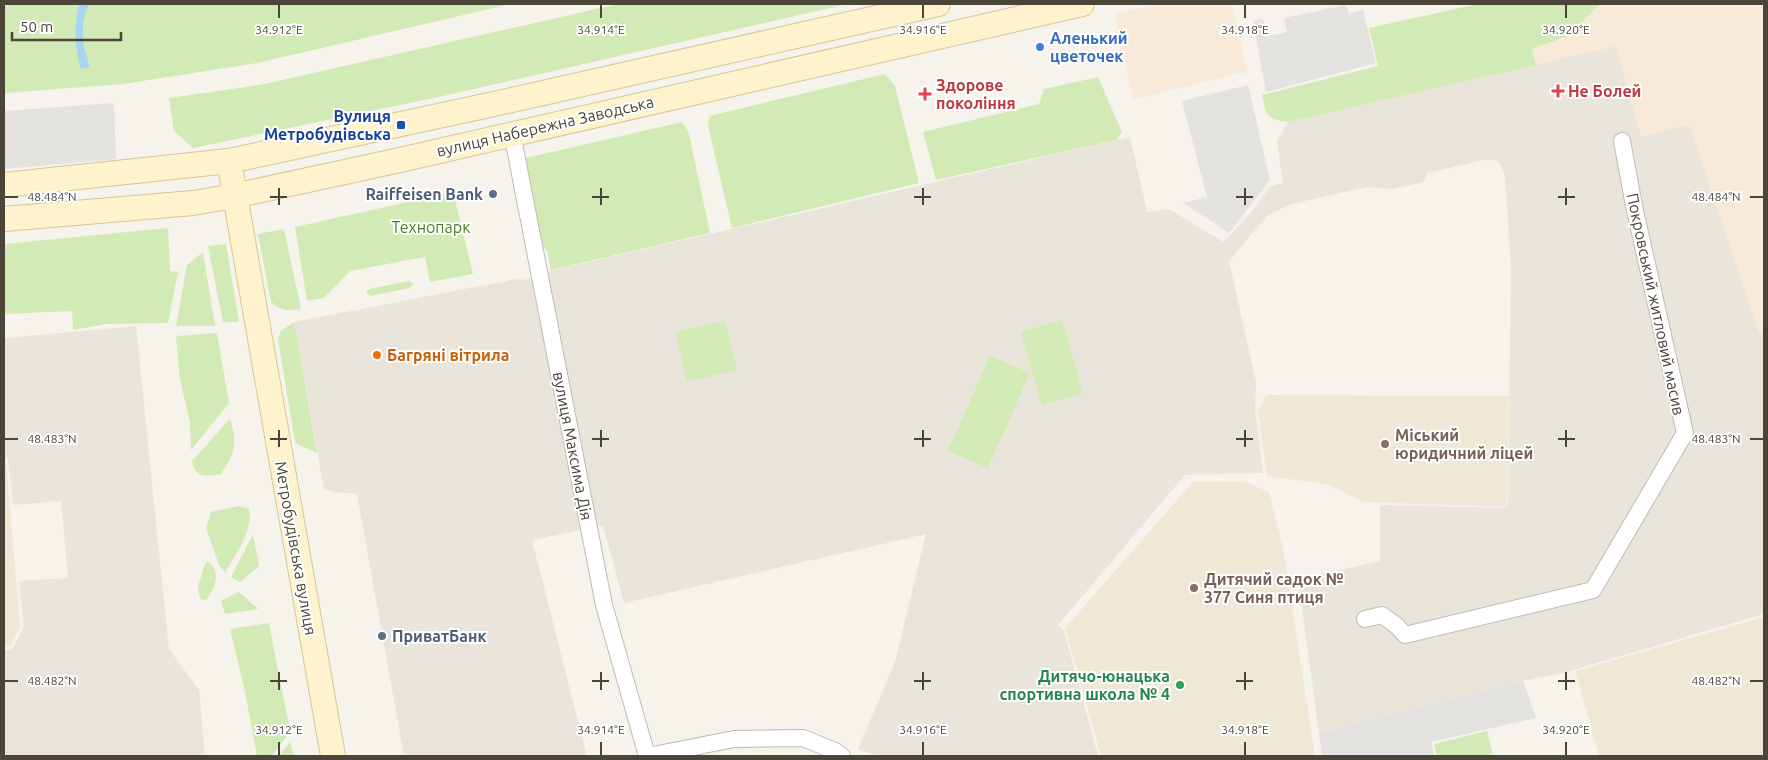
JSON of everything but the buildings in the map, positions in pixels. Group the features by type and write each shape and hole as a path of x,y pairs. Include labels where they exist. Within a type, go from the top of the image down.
{"main road":[{"name":"вулиця Набережна Заводська","path":"4,185 229,161 513,100 938,4"},
{"name":"вулиця Набережна Заводська","path":"4,219 194,203 234,196 400,160 1082,4"},
{"name":"Метробудівська вулиця","path":"229,161 333,756"}],"street":[{"name":"вулиця Максима Дія","path":"512,133 604,604 648,756 734,739 803,738 835,751 842,756"},
{"name":"Покровський житловий масив","path":"1365,619 1382,615 1397,626 1405,635 1593,590 1685,433 1636,216 1622,141"}],"shaded area":[{"path":"1162,4 1232,4 1247,72 1133,99 1114,14"},
{"path":"1600,4 1764,4 1764,336 1759,332 1689,124 1641,137 1616,46 1536,65 1532,49 1568,36"},
{"path":"1346,5 1349,13 1363,10 1376,63 1266,92 1253,21 1263,19 1267,36 1287,32 1284,18"},
{"path":"1617,45 1641,137 1689,124 1759,332 1764,336 1764,614 1563,673 1523,681 1319,733 1298,579 1380,561 1380,505 1508,508 1511,267 1505,177 1499,162 1489,159 1427,173 1424,182 1392,189 1366,187 1292,204 1268,215 1229,261 1256,383 1255,410 1263,473 1185,475 1058,625 1064,631 1098,756 877,756 858,749 895,662 926,534 624,603 603,525 532,540 587,756 404,756 357,494 324,489 294,322 516,279 524,280 545,272 1130,137 1147,212 1169,209 1224,242 1252,211 1271,186 1283,183 1277,141 1288,122"},
{"path":"1248,85 1270,180 1229,233 1183,203 1207,197 1182,101"},
{"path":"114,103 116,159 4,169 4,111"},
{"path":"136,326 169,649 199,690 205,756 4,756 4,650 12,649 24,627 19,581 68,578 61,501 13,505 8,458 4,458 4,338"},
{"name":"Міський юридичний ліцей","path":"1266,395 1509,396 1507,507 1364,502 1326,484 1267,476 1258,411"},
{"path":"4,459 6,459 20,626 11,646 4,647"},
{"name":"Дитячий садок № 377 Синя птиця","path":"1193,482 1246,482 1269,492 1283,547 1315,756 1101,756 1065,628"},
{"path":"1764,617 1764,756 1599,756 1575,671"},
{"path":"1523,681 1536,718 1431,742 1434,756 1322,756 1319,733"}],"green space":[{"path":"4,4 511,4 257,63 123,84 4,93"},
{"path":"618,4 848,4 439,97 193,148 174,131 169,98 260,85"},
{"path":"1478,4 1600,4 1568,36 1532,49 1536,65 1288,122 1276,119 1266,112 1262,95 1378,66 1369,28"},
{"path":"885,74 895,86 919,183 732,228 708,126 709,116"},
{"path":"1098,77 1122,132 1116,140 936,180 923,132 1039,104 1044,89"},
{"path":"682,122 689,134 710,233 551,270 547,250 542,245 527,175 526,158"},
{"name":"Технопарк","path":"453,192 473,274 430,282 425,257 350,271 324,298 307,301 295,227"},
{"path":"168,228 170,271 178,272 168,323 106,324 73,330 72,311 4,314 4,244"},
{"path":"284,229 301,309 284,310 277,307 271,301 258,234"},
{"path":"226,244 239,322 223,322 208,246"},
{"path":"203,252 215,326 176,326 187,265"},
{"path":"409,281 413,284 410,288 370,296 366,293 369,289"},
{"path":"1062,320 1083,393 1042,405 1021,332"},
{"path":"725,321 737,370 687,382 675,332"},
{"path":"294,322 317,453 295,442 278,339 281,331"},
{"path":"217,333 229,403 191,450 190,423 180,379 176,336"},
{"path":"990,356 1030,373 988,468 948,451"},
{"path":"230,419 234,435 234,448 226,467 221,474 207,476 199,474 193,467 192,461"},
{"path":"239,506 249,509 249,525 243,542 225,573 219,565 206,528 211,512"},
{"path":"253,534 259,566 240,582 231,577"},
{"path":"208,562 215,571 216,581 206,600 200,599 198,586 205,564"},
{"path":"239,592 258,609 225,614 221,601"},
{"path":"269,623 290,732 273,754 270,756 257,756 245,692 230,629"},
{"path":"1487,731 1493,756 1437,756 1434,744"},
{"path":"290,742 294,756 279,756"}],"water":[{"path":"79,4 89,4 85,15 83,33 89,67 81,69 76,36"}],"place":[{"name":"Аленький цветочек","path":"1040,47"},
{"name":"Не Болей","path":"1558,91"},
{"name":"Здорове покоління","path":"925,94"},
{"name":"Вулиця Метробудівська","path":"401,125"},
{"name":"Raiffeisen Bank","path":"493,194"},
{"name":"Багряні вітрила","path":"377,355"},
{"name":"Міський юридичний ліцей","path":"1385,444"},
{"name":"Дитячий садок № 377 Синя птиця","path":"1194,588"},
{"name":"ПриватБанк","path":"382,636"},
{"name":"Дитячо-юнацька спортивна школа № 4","path":"1180,685"}]}
